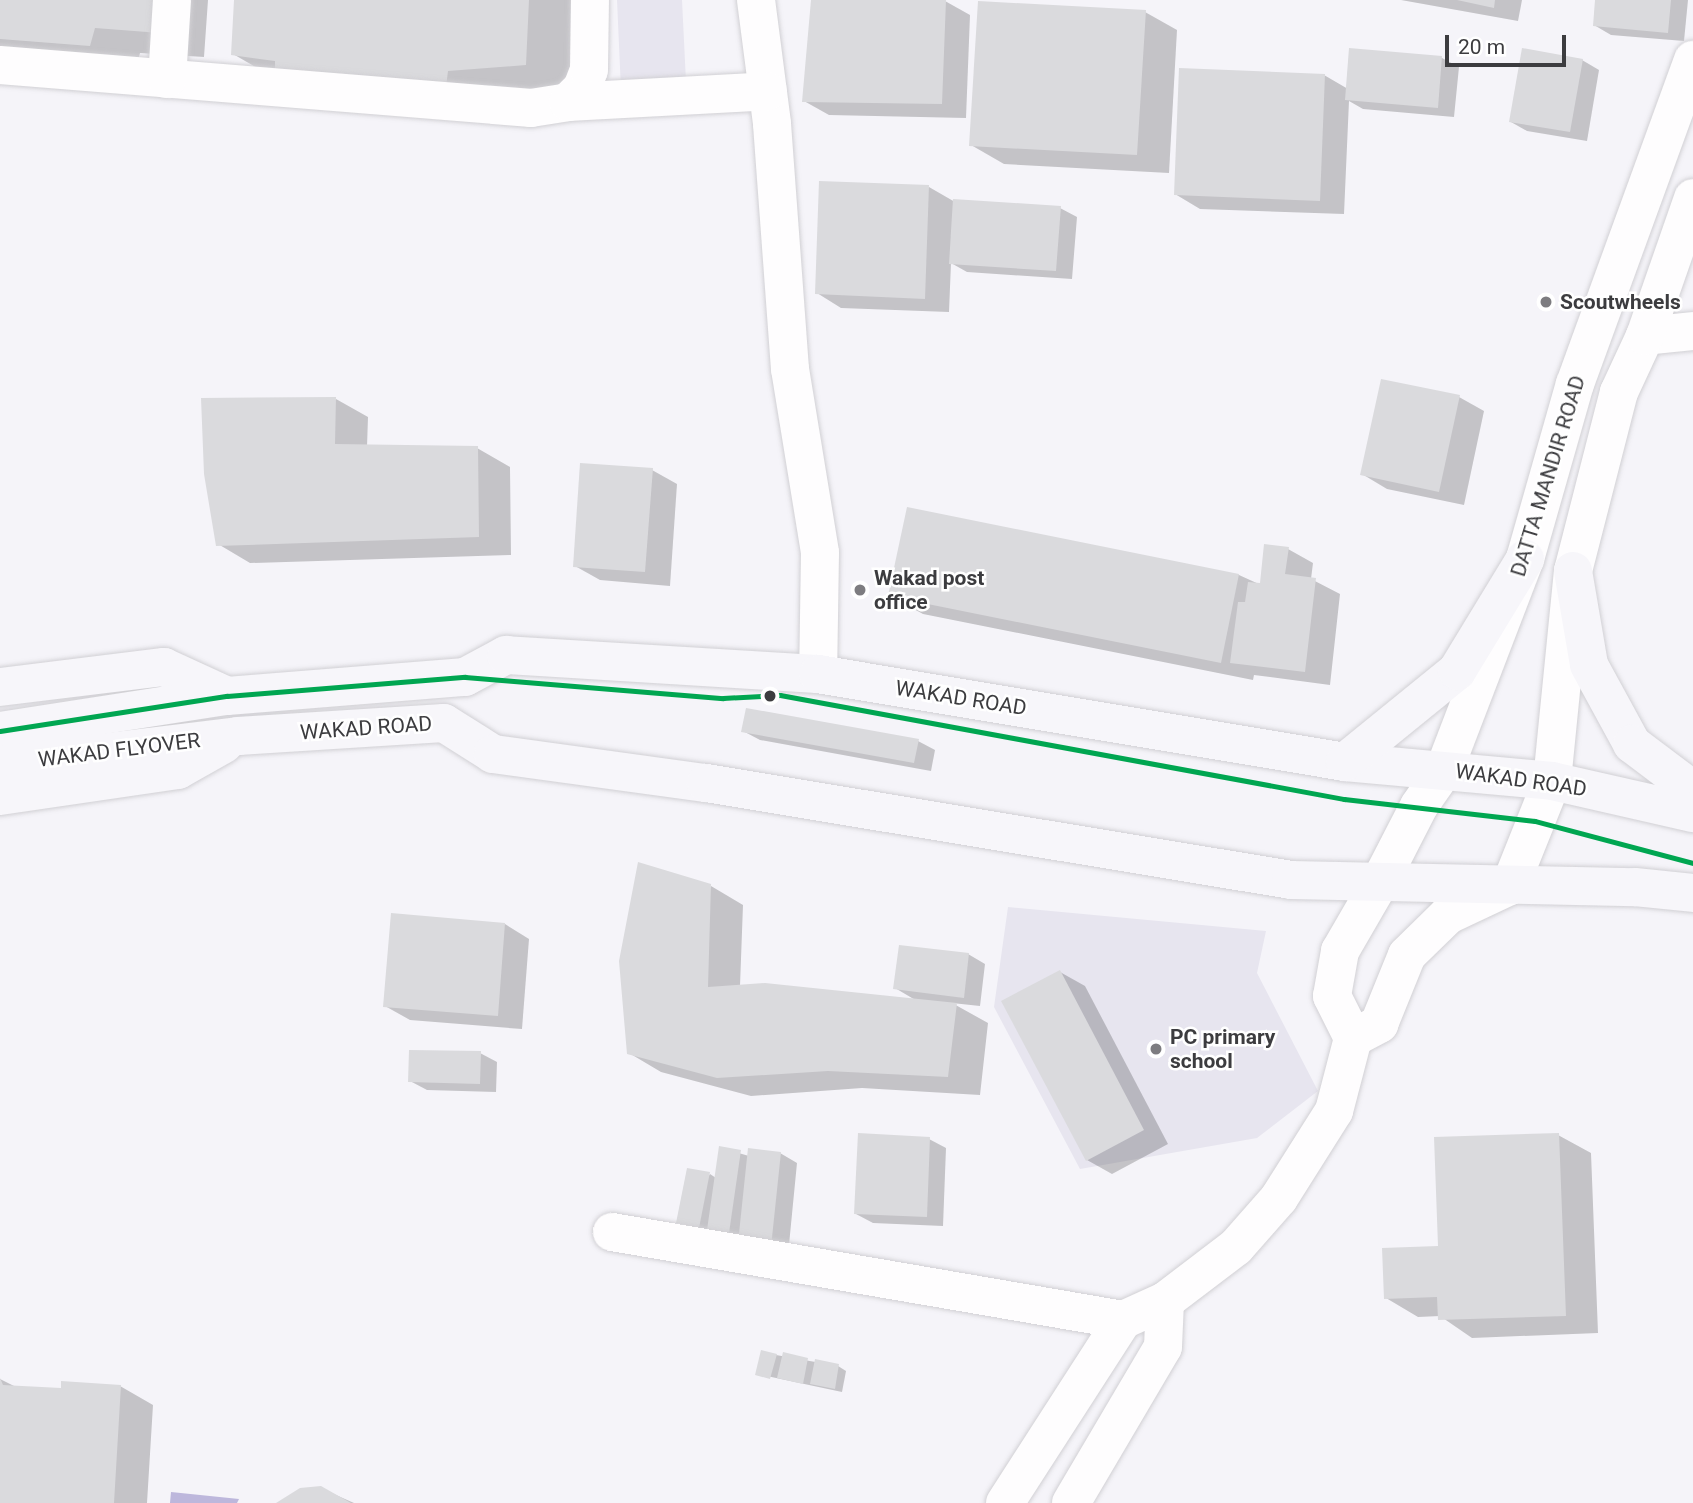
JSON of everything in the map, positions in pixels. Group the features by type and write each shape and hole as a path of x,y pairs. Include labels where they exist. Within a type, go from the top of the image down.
{"main road":[{"path":"1345,762 1404,719 1457,671 1525,559"},
{"path":"1573,571 1589,665 1632,744 1693,790"},
{"name":"WAKAD ROAD","path":"228,696 465,677 506,655 818,674 1345,762 1552,781 1693,813"},
{"path":"0,687 164,667 228,696"},
{"name":"WAKAD FLYOVER","path":"0,765 127,730 228,696"},
{"name":"WAKAD ROAD","path":"238,736 444,723 493,754 706,783 1291,880 1635,887 1693,893"},
{"name":"WAKAD FLYOVER","path":"0,731 127,730 238,736"},
{"path":"0,796 178,770 238,736"}],"street":[{"path":"167,79 172,0"},
{"path":"568,102 582,88 589,70 590,0"},
{"path":"756,0 768,91 790,369 820,553 818,674"},
{"name":"DATTA MANDIR ROAD","path":"1353,1038 1332,996 1340,951 1380,882 1419,806 1444,770 1525,559 1575,384 1693,60"},
{"path":"0,65 531,108 568,102 768,91"},
{"name":"DATTA MANDIR ROAD","path":"1510,886 1552,781 1573,571 1619,392 1646,336 1693,198"},
{"path":"1646,336 1693,331"},
{"path":"1005,1503 1123,1320 1165,1301 1236,1247 1279,1198 1334,1111 1353,1038 1379,1024 1407,955 1440,923 1510,886"},
{"path":"612,1232 1123,1320"},
{"path":"1071,1503 1163,1347 1165,1301"}],"shaded area":[{"path":"617,0 682,0 686,82 621,90"},
{"name":"PC primary school","path":"1008,907 1266,931 1257,973 1318,1091 1257,1138 1080,1169 994,1007"},
{"path":"171,1492 239,1499 237,1503 170,1503"}],"building":[{"path":"0,0 162,0 160,33 95,28 90,46 0,39"},
{"path":"234,0 529,0 526,65 448,71 445,95 275,78 275,61 231,55"},
{"path":"811,0 946,0 942,104 802,102"},
{"path":"1457,0 1495,0 1494,8"},
{"path":"1595,0 1671,0 1668,33 1593,26"},
{"path":"978,1 1146,10 1137,155 969,146"},
{"path":"1349,48 1442,56 1438,108 1345,100"},
{"path":"1522,48 1583,59 1570,132 1509,122"},
{"path":"1179,68 1325,74 1320,201 1174,195"},
{"path":"819,181 929,185 925,299 815,294"},
{"path":"953,199 1061,206 1056,271 949,264"},
{"path":"1381,379 1460,395 1439,492 1360,475"},
{"path":"336,397 335,444 478,446 479,537 216,546 204,474 201,398"},
{"path":"580,463 653,468 645,572 573,567"},
{"path":"907,507 1239,574 1221,663 888,596"},
{"path":"1264,544 1289,547 1285,574 1316,578 1305,672 1230,663 1238,602 1245,602 1248,582 1260,583"},
{"path":"746,708 919,739 914,763 741,732"},
{"path":"638,862 711,884 708,987 765,983 957,1003 948,1077 828,1071 717,1078 627,1054 619,961"},
{"path":"391,913 505,923 498,1016 383,1007"},
{"path":"899,945 969,953 964,998 893,989"},
{"path":"1060,970 1144,1130 1086,1161 1001,1001"},
{"path":"409,1050 481,1051 480,1084 408,1082"},
{"path":"858,1133 930,1137 927,1217 854,1214"},
{"path":"1559,1133 1566,1316 1438,1320 1437,1297 1384,1299 1382,1248 1438,1246 1434,1137"},
{"path":"719,1146 741,1150 728,1240 706,1237"},
{"path":"748,1148 781,1152 771,1247 738,1243"},
{"path":"687,1168 710,1172 699,1228 676,1223"},
{"path":"761,1350 777,1354 770,1379 755,1375"},
{"path":"783,1352 808,1358 803,1384 777,1378"},
{"path":"815,1359 839,1364 835,1389 810,1384"},
{"path":"0,1378 3,1385 61,1388 61,1381 121,1385 114,1503 0,1503"},
{"path":"321,1486 351,1503 276,1503 300,1488"}],"transit line":[{"path":"0,731 227,696 465,677 723,698 780,695 1344,799 1535,821 1693,863"}],"place":[{"name":"Scoutwheels","path":"1546,302"},
{"name":"Wakad post office","path":"860,590"},
{"name":"PC primary school","path":"1156,1049"}]}
